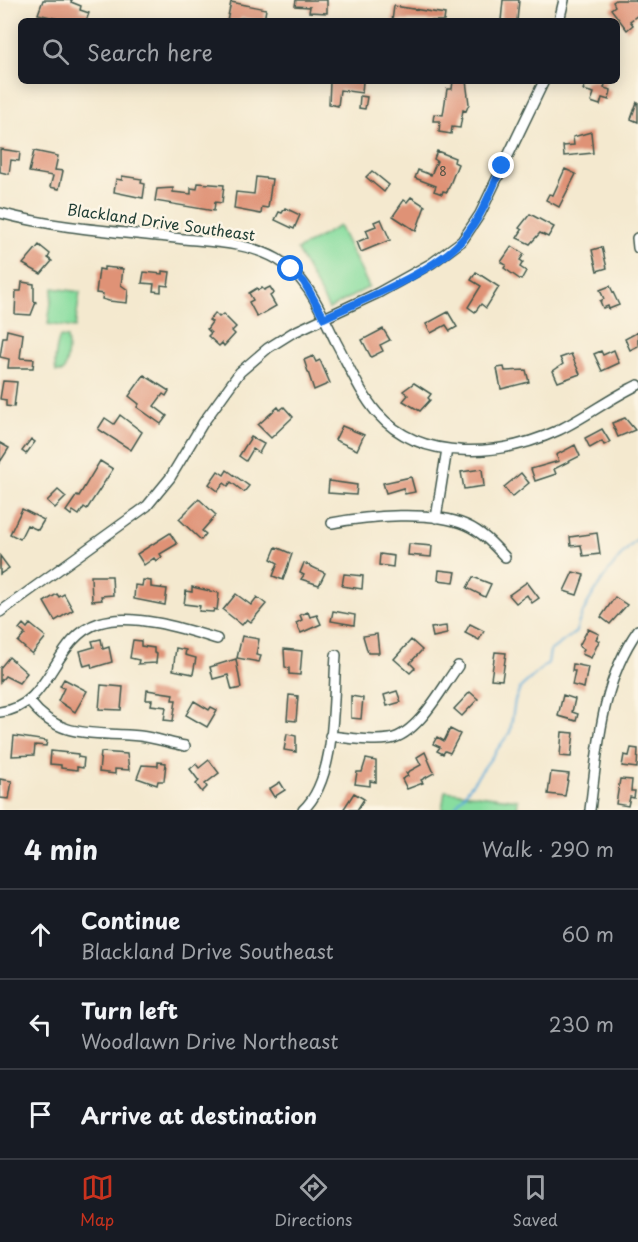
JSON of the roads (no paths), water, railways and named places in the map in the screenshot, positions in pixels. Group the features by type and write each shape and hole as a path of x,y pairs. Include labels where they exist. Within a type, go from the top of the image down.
{"street":[{"path":"560,18 564,0"},
{"path":"0,612 147,506 170,478 203,423 240,372 268,348 432,263 462,241 480,214 543,84"},
{"name":"Blackland Drive Southeast","path":"0,213 48,223 252,248 277,259 304,282 357,382 377,412 406,436 447,449 494,448 524,443 561,429 638,385"},
{"path":"436,518 447,449"},
{"path":"332,523 374,517 436,518 464,524 490,541 505,557"},
{"path":"0,712 30,702 72,641 98,623 130,620 184,629 217,639"},
{"path":"591,810 607,699 620,663 638,630"},
{"path":"303,810 321,783 330,736 336,655"},
{"path":"330,736 389,739 406,733 418,721 458,666"},
{"path":"30,702 45,718 70,731 141,736 185,746"}],"waterway":[{"path":"453,810 510,732 515,700 521,687 548,663 550,651 576,632 579,621 601,582 620,557 638,539"}]}
